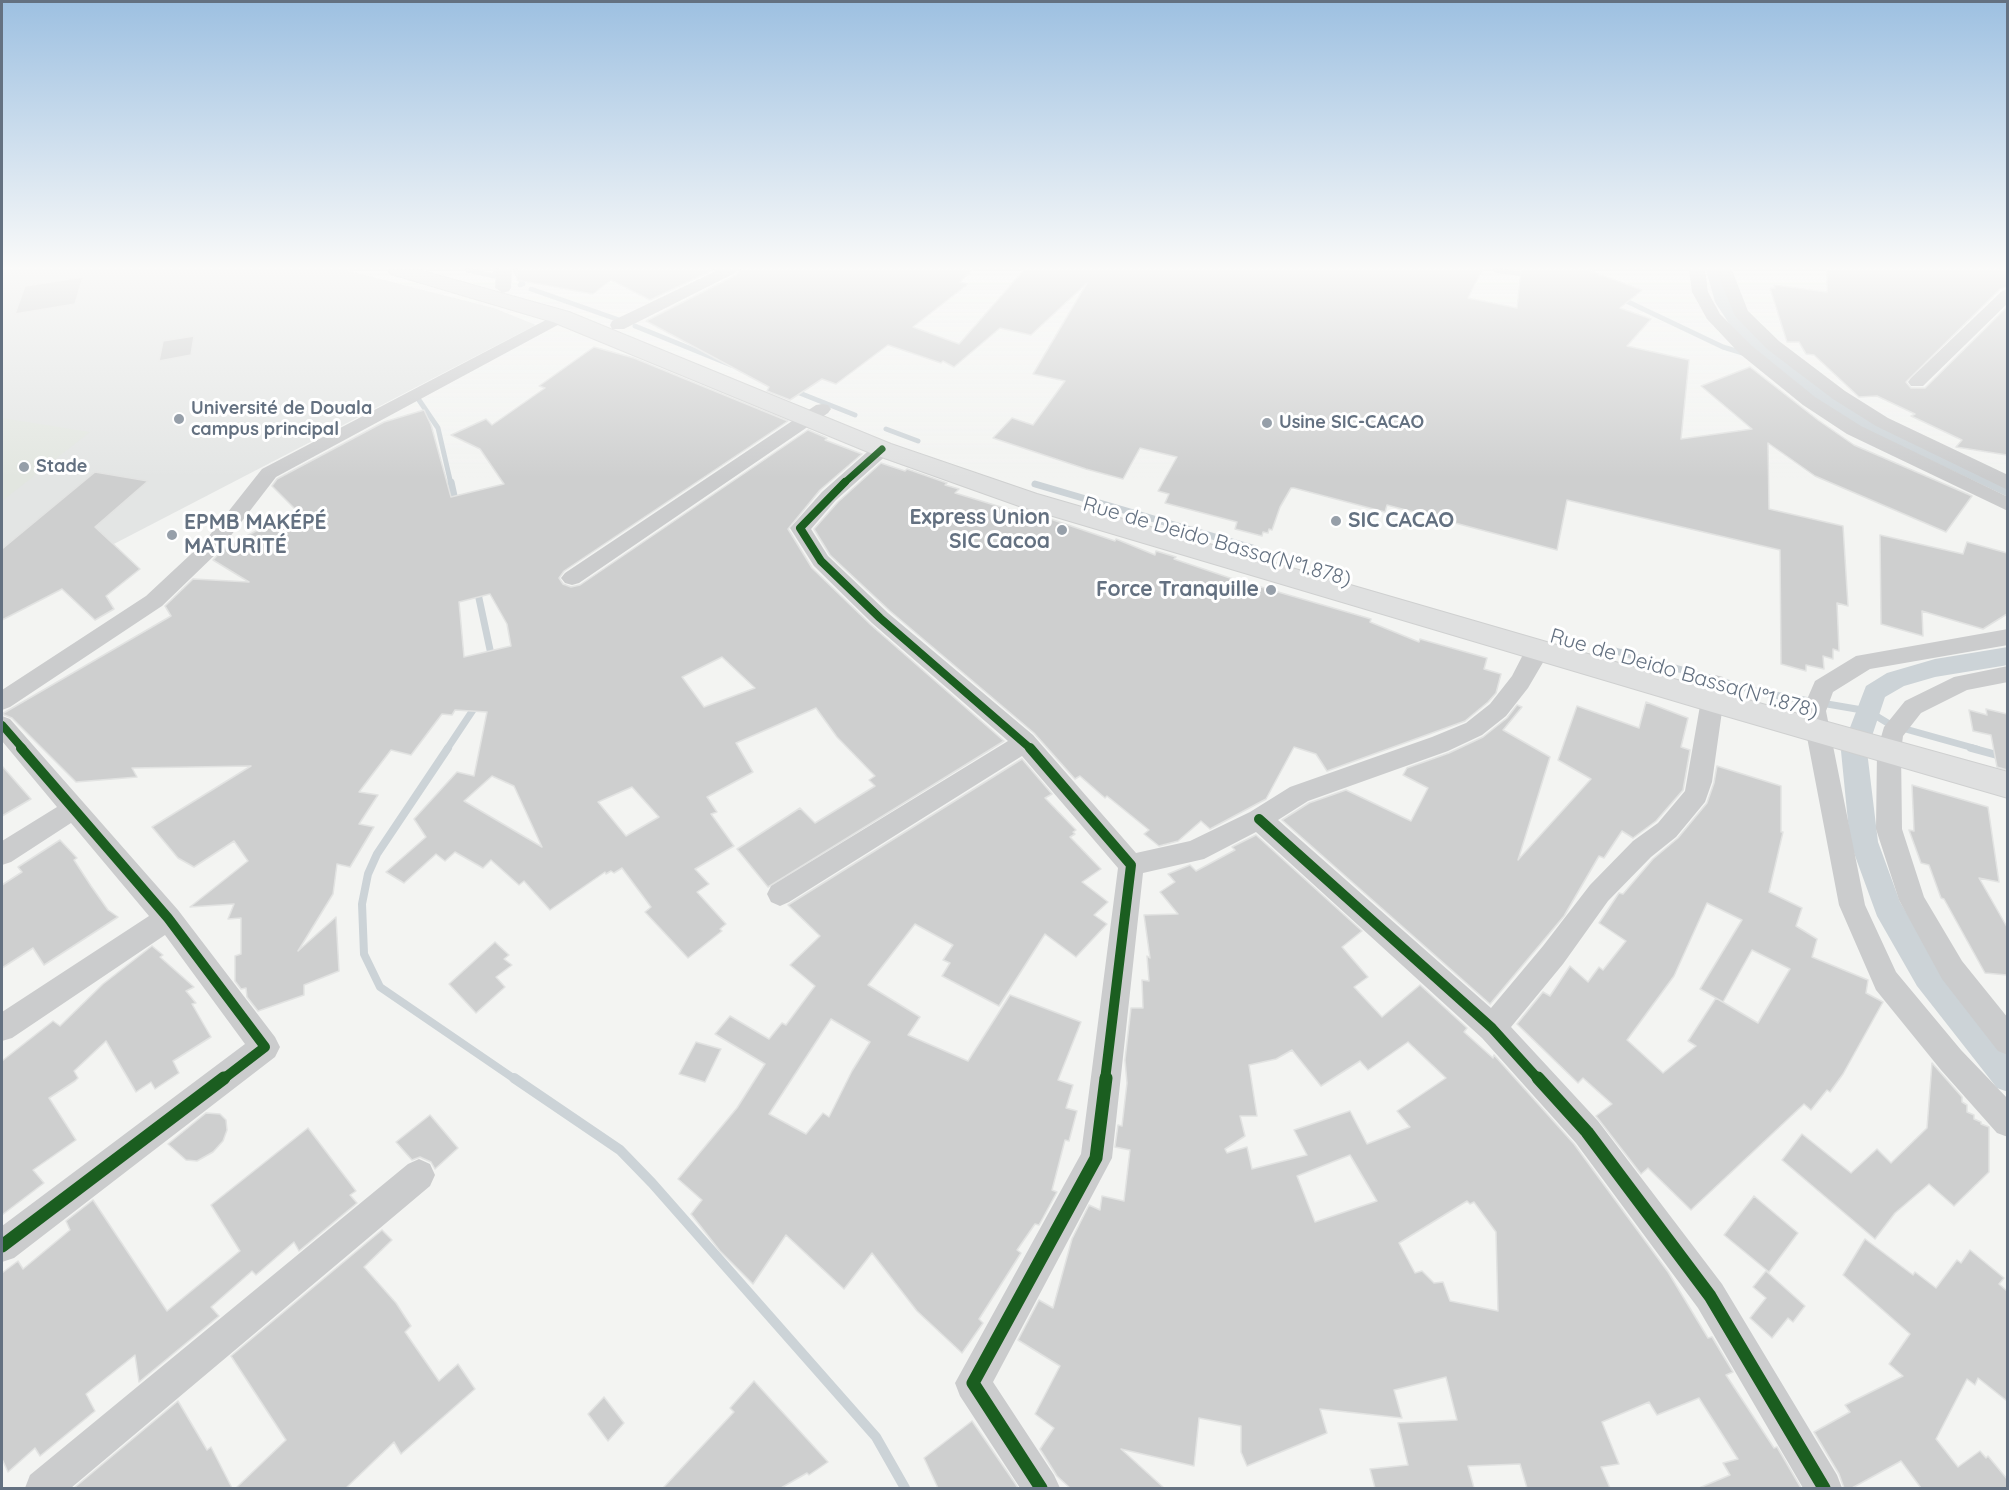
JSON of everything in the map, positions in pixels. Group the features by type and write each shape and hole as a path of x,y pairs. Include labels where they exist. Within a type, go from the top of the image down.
{"main road":[{"path":"621,340 816,413 882,449 1028,501 1537,649 1714,692 1825,723 1882,740 2007,785"},
{"name":"Rue de Deido Bassa(N°1.878)","path":"651,340 816,413 1042,493 1714,692"},
{"path":"1882,740 2007,766"}],"street":[{"path":"2,701 154,602 212,546 269,473 519,340"},
{"path":"1736,340 1809,401 1854,430 2007,504"},
{"path":"1768,340 1848,402 1882,422 1987,471 2007,484"},
{"path":"1917,382 1960,340"},
{"path":"572,578 816,413"},
{"path":"882,449 829,496 800,528 821,561 880,618 1025,742 1131,865 1096,1158 973,1383 1041,1488"},
{"path":"2007,637 1864,662 1823,687 1825,723 1852,905 1886,981 1951,1060 2007,1122"},
{"path":"1131,865 1195,851 1259,819 1299,794 1440,744 1474,729 1498,710 1520,682 1534,659 1537,649"},
{"path":"2007,675 1962,683 1913,707 1882,740 1889,829 1912,900 1952,970 2007,1041"},
{"path":"1492,1028 1553,956 1599,893 1642,849 1667,830 1696,795 1714,692"},
{"path":"2,725 168,918 265,1047 2,1246"},
{"path":"780,894 1025,742"},
{"path":"2,854 74,809"},
{"path":"1259,819 1492,1028 1587,1132 1710,1296 1824,1488"},
{"path":"2,1028 168,918"},
{"path":"43,1488 419,1175"}],"shaded area":[{"name":"Université de Douala campus principal","path":"2,340 508,340 2,602"},
{"name":"Stade","path":"2,418 90,432 2,501"}],"building":[{"path":"193,340 191,355 159,361 163,341"},
{"path":"681,340 947,340 959,344 963,340 986,340 954,367 943,361 941,363 888,345 836,384 822,379 790,400 767,391 769,387"},
{"path":"1053,340 1633,340 1627,346 1689,360 1681,439 1752,429 1701,386 1750,367 1854,445 1972,496 1946,532 1815,476 1768,443 1769,509 1843,526 1848,606 1837,603 1839,651 1833,649 1833,659 1823,656 1824,669 1806,665 1806,671 1781,664 1780,550 1567,500 1557,550 1387,505 1385,512 1294,488 1291,488 1280,507 1272,530 1269,529 1268,533 1263,532 1262,536 1235,529 1237,522 1165,503 1169,494 1158,491 1177,457 1140,448 1123,479 993,438 1012,418 1033,425 1065,381 1033,374"},
{"path":"1786,340 1949,340 1906,382 1911,388 1925,388 1974,340 2007,340 2007,455 1956,447 1962,440 1911,416 1915,414 1877,396 1859,397 1814,355 1806,354 1799,342 1787,342"},
{"path":"594,347 634,358 788,421 564,571 559,578 563,584 571,587 580,585 808,430 827,438 825,440 862,454 820,490 788,529 812,568 871,625 1004,741 768,887 737,849 800,808 815,823 875,786 869,780 875,776 837,737 816,708 736,743 753,772 707,797 717,812 711,814 734,846 695,869 709,884 697,892 726,924 720,929 722,931 688,958 645,912 651,907 622,868 614,873 611,871 606,874 605,872 550,910 524,881 519,885 491,860 483,868 455,852 445,861 436,854 404,883 386,872 426,837 414,819 457,772 474,776 487,712 455,710 452,715 442,714 411,755 391,750 359,792 378,795 359,824 374,827 350,867 337,864 333,894 298,951 336,917 339,971 304,985 304,995 258,1011 247,997 246,988 241,989 235,981 235,956 241,954 241,918 228,919 234,904 190,907 248,861 234,841 194,867 178,858 152,827 251,766 132,768 137,777 76,782 12,718 2,714 171,616 165,606 193,579 249,582 213,560 224,548 296,510 272,486 277,479 384,422 424,410 431,425 451,497 504,484 480,449 451,435 486,419 492,425 545,388 539,386","holes":["490,594 507,624 511,646 464,657 459,602","722,657 755,688 704,707 682,677","492,776 514,786 542,847 464,801","632,787 659,817 626,836 598,802"]},
{"path":"881,463 947,483 945,485 959,489 955,493 1014,511 1020,509 1030,512 1115,541 1116,539 1155,555 1156,551 1230,578 1371,619 1370,622 1419,642 1420,639 1487,658 1484,669 1501,674 1496,693 1465,721 1327,771 1316,754 1294,747 1266,799 1210,829 1201,821 1178,841 1159,846 1144,834 1149,830 1107,796 1105,798 1080,776 1075,779 1034,733 890,611 830,555 814,529 838,502"},
{"path":"95,472 148,481 95,527 140,569 106,596 114,609 95,620 62,589 2,620 2,549"},
{"path":"1880,535 1963,554 1967,542 2007,553 2007,614 1983,629 1922,611 1923,636 1881,624"},
{"path":"1646,702 1688,718 1681,747 1690,750 1683,790 1656,821 1633,838 1622,831 1604,858 1599,856 1564,916 1490,1004 1282,820 1309,803 1346,790 1411,821 1428,788 1403,775 1407,768 1449,753 1483,737 1507,718 1517,705 1522,707 1503,730 1550,757 1518,860 1591,779 1558,760 1577,706 1639,728"},
{"path":"1986,709 2007,714 2007,770 1997,767 1991,735 1973,731 1969,710 1987,715"},
{"path":"1022,759 1052,794 1045,798 1076,830 1073,832 1075,834 1070,837 1101,869 1082,882 1108,902 1094,915 1107,924 1076,957 1045,934 999,1006 942,976 950,963 943,960 953,945 915,924 868,985 920,1017 908,1035 968,1061 1010,995 1081,1022 1058,1080 1073,1085 1066,1108 1077,1111 1069,1141 1065,1140 1052,1190 1057,1192 1039,1225 1035,1224 1017,1250 1021,1253 979,1319 983,1323 962,1353 917,1311 872,1253 844,1289 786,1235 753,1284 720,1251 691,1214 702,1200 678,1179 737,1108 765,1064 715,1034 730,1016 769,1039 782,1023 786,1025 815,986 790,965 820,936 788,905","holes":["831,1019 870,1042 852,1071 829,1117 823,1113 806,1134 769,1114"]},
{"path":"2,766 31,799 2,816"},
{"path":"1717,766 1781,786 1781,832 1783,832 1769,892 1802,908 1796,926 1817,939 1812,957 1868,980 1866,993 1883,1002 1843,1074 1830,1092 1827,1090 1811,1110 1804,1104 1691,1210 1648,1168 1641,1174 1596,1116 1612,1104 1583,1078 1578,1083 1517,1024 1543,992 1550,996 1570,966 1588,982 1599,967 1603,970 1626,941 1599,923 1619,893 1623,894 1653,859 1678,838 1707,803","holes":["1707,903 1742,920 1700,989 1716,998 1688,1041 1696,1046 1663,1073 1627,1040 1674,976","1752,950 1790,969 1758,1023 1717,999 1723,1002"]},
{"path":"1912,785 1988,807 1999,882 1979,878 2007,927 2007,975 1985,973 1944,899 1941,898 1929,865 1921,863 1909,830 1914,831"},
{"path":"1256,835 1362,931 1342,947 1368,977 1354,987 1382,1017 1420,985 1467,1028 1464,1032 1493,1058 1494,1055 1574,1144 1668,1272 1708,1338 1712,1337 1733,1372 1726,1375 1774,1448 1777,1447 1801,1488 1699,1488 1730,1475 1723,1463 1738,1459 1699,1398 1657,1415 1649,1402 1602,1422 1619,1464 1601,1467 1610,1488 1527,1488 1520,1464 1468,1466 1474,1488 1375,1488 1370,1469 1408,1465 1398,1423 1457,1420 1446,1377 1394,1390 1402,1418 1320,1409 1327,1433 1247,1466 1241,1452 1241,1426 1199,1418 1194,1466 1121,1449 1164,1488 1070,1488 1057,1476 1040,1449 1054,1428 1035,1414 1060,1366 1018,1340 1039,1300 1053,1308 1072,1239 1089,1205 1100,1210 1102,1196 1124,1201 1130,1150 1115,1147 1118,1125 1122,1126 1127,1083 1125,1060 1131,1008 1143,1008 1142,980 1149,981 1147,956 1150,958 1144,915 1178,914 1160,892 1175,882 1168,874 1190,865 1196,871 1235,850 1232,847","holes":["1408,1042 1446,1078 1397,1111 1410,1127 1367,1144 1350,1111 1294,1130 1307,1155 1252,1169 1247,1147 1227,1153 1225,1149 1245,1136 1240,1116 1257,1116 1249,1065 1276,1059 1292,1050 1321,1086 1360,1061 1368,1070","1350,1155 1377,1201 1315,1222 1297,1176","1467,1201 1470,1204 1474,1202 1496,1232 1498,1311 1450,1301 1443,1282 1434,1283 1422,1271 1415,1273 1399,1243"]},
{"path":"60,840 77,858 74,860 108,910 118,917 44,965 33,948 2,968 2,885 22,872 18,867"},
{"path":"495,942 509,955 504,959 512,965 496,977 505,987 476,1013 449,984"},
{"path":"152,946 163,955 160,957 194,987 186,991 196,1003 192,1004 211,1037 173,1061 179,1073 155,1089 151,1082 136,1092 106,1041 74,1071 78,1078 75,1081 49,1098 76,1140 33,1170 44,1183 2,1215 2,1061 53,1021 60,1026 103,984"},
{"path":"696,1042 721,1049 705,1082 679,1074"},
{"path":"1932,1063 1962,1097 1962,1102 1967,1105 1967,1112 1974,1115 1974,1119 1981,1124 1989,1127 1989,1172 1954,1206 1929,1184 1895,1213 1875,1239 1782,1160 1802,1134 1851,1173 1877,1149 1891,1163 1927,1128"},
{"path":"206,1113 220,1114 226,1120 227,1130 223,1141 213,1152 197,1161 186,1160 168,1144"},
{"path":"430,1115 458,1148 435,1169 431,1162 420,1157 412,1160 396,1142"},
{"path":"308,1128 356,1191 350,1195 357,1203 299,1251 294,1242 256,1275 252,1271 211,1307 219,1316 139,1382 135,1355 86,1394 95,1411 40,1456 35,1448 8,1472 2,1459 2,1273 18,1261 23,1269 70,1230 66,1221 93,1200 167,1311 240,1251 211,1205"},
{"path":"1754,1196 1798,1233 1769,1272 1724,1235"},
{"path":"382,1230 392,1240 364,1267 396,1303 411,1326 405,1332 439,1381 458,1364 475,1389 401,1454 394,1442 346,1488 236,1488 286,1440 231,1356"},
{"path":"1865,1239 1913,1275 1915,1272 1936,1288 1957,1260 1961,1263 1970,1250 2004,1278 1999,1284 2007,1291 2007,1401 1978,1378 1975,1385 1967,1379 1936,1439 1958,1467 1980,1451 1986,1458 1988,1456 2007,1479 2007,1488 1921,1488 1901,1461 1852,1488 1844,1488 1839,1474 1814,1432 1850,1412 1845,1405 1903,1376 1889,1364 1910,1334 1843,1275"},
{"path":"1766,1271 1805,1306 1793,1322 1788,1318 1772,1338 1750,1318 1766,1298 1753,1287"},
{"path":"754,1381 828,1462 809,1475 807,1473 781,1488 663,1488 734,1412 730,1408"},
{"path":"604,1397 624,1423 608,1441 588,1414"},
{"path":"178,1401 207,1450 211,1447 232,1488 74,1488"},
{"path":"972,1421 1018,1488 938,1488 924,1458"}],"waterway":[{"path":"668,340 731,365"},
{"path":"1707,340 1746,354"},
{"path":"1754,340 1815,389 1859,419 2008,491"},
{"path":"1763,359 1786,366"},
{"path":"792,390 855,415"},
{"path":"419,400 438,428 451,484"},
{"path":"886,429 918,441"},
{"path":"451,482 456,505"},
{"path":"1035,484 1256,549"},
{"path":"477,589 492,659"},
{"path":"1612,650 1763,693 1868,711 1891,725 1977,749"},
{"path":"2008,656 1935,668 1896,679 1875,692 1854,751 1864,842 1887,907 1928,976 2008,1077"},
{"path":"447,749 477,704"},
{"path":"448,748 377,854 368,874 362,904 364,954 380,987 516,1080"},
{"path":"1971,748 2008,758"},
{"path":"514,1078 620,1150 652,1183 876,1437 905,1488"}],"cycle path":[{"path":"882,449 829,496 800,528 821,561 880,618 1025,742 1131,865 1096,1158 973,1383 1041,1488"},
{"path":"2,725 168,918 265,1047 2,1246"},
{"path":"1259,819 1492,1028 1587,1132 1710,1296 1824,1488"}],"place":[{"name":"Université de Douala campus principal","path":"179,419"},
{"name":"Usine SIC-CACAO","path":"1267,423"},
{"name":"Stade","path":"24,467"},
{"name":"SIC CACAO","path":"1336,521"},
{"name":"Express Union SIC Cacoa","path":"1062,530"},
{"name":"EPMB MAKÉPÉ MATURITÉ","path":"172,535"},
{"name":"Force Tranquille","path":"1271,590"}]}
